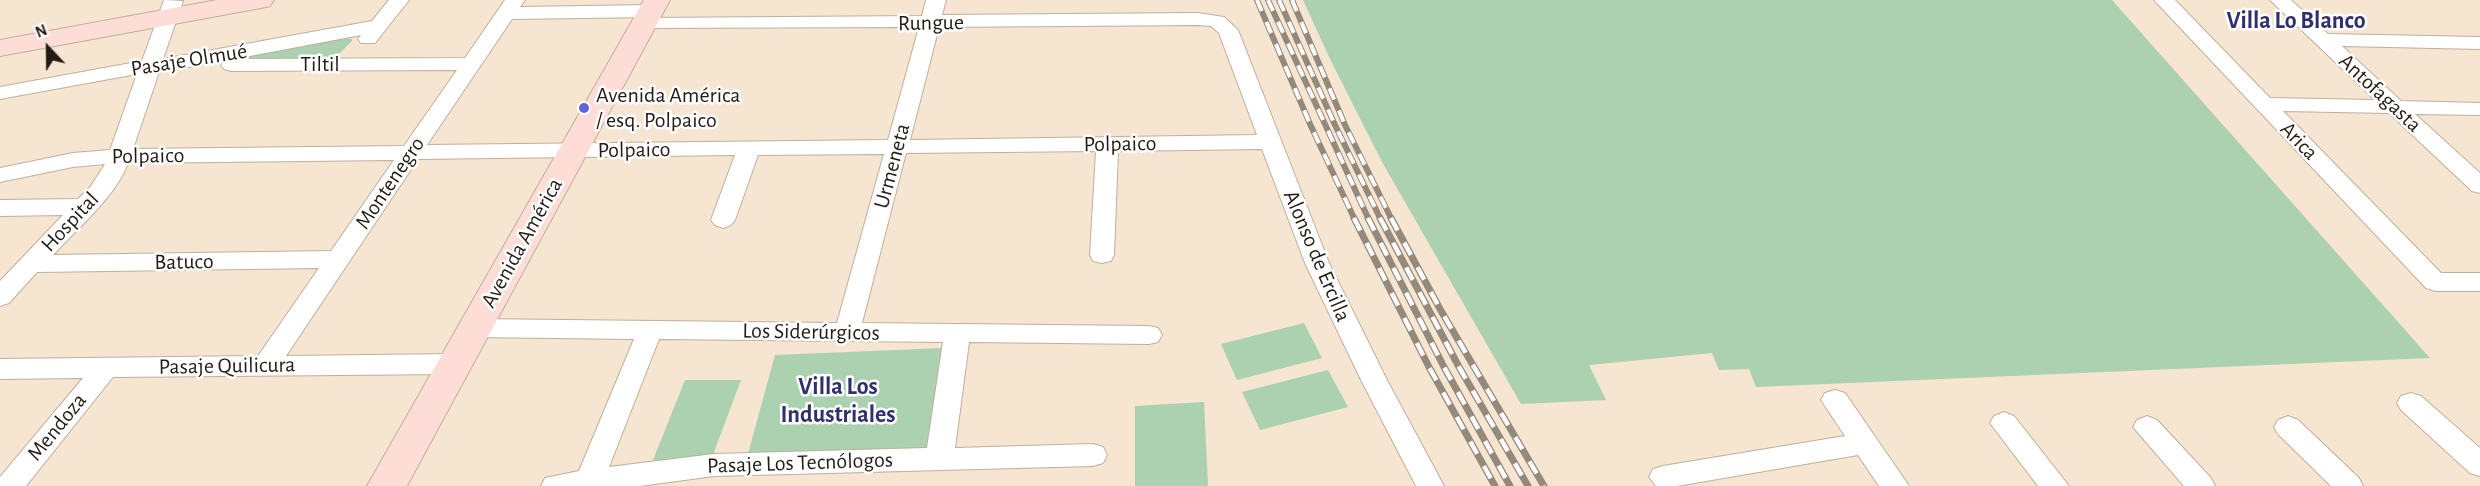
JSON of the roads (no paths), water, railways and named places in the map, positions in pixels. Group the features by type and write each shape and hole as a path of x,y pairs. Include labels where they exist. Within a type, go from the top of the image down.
{"main road":[{"path":"0,33 173,6 261,0"},
{"path":"0,48 173,6"},
{"name":"Avenida América","path":"387,486 651,12"}],"street":[{"path":"348,64 399,0"},
{"name":"Urmeneta","path":"847,332 936,0"},
{"name":"Arica","path":"2164,0 2435,282 2480,282"},
{"name":"Antofagasta","path":"2280,0 2480,186"},
{"name":"Hospital","path":"0,297 106,182 121,156 160,66 173,6"},
{"name":"Rungue","path":"511,7 930,23 1198,19 1217,21"},
{"name":"Montenegro","path":"265,366 511,7"},
{"name":"Alonso de Ercilla","path":"1217,21 1228,30 1270,142 1333,297 1430,486"},
{"name":"Pasaje Olmué","path":"0,93 378,26"},
{"path":"2323,40 2480,42"},
{"name":"Tiltil","path":"160,66 471,64"},
{"path":"2264,104 2480,109"},
{"name":"Polpaico","path":"0,175 73,160 121,156 1270,142"},
{"path":"1101,255 1107,144"},
{"path":"723,220 749,148"},
{"path":"0,208 84,207"},
{"name":"Batuco","path":"31,264 338,259"},
{"name":"Los Siderúrgicos","path":"474,328 1149,334"},
{"path":"589,483 650,330"},
{"path":"939,459 957,333"},
{"name":"Pasaje Quilicura","path":"0,369 454,364"},
{"name":"Mendoza","path":"9,486 106,368"},
{"path":"1836,400 1895,486"},
{"path":"2412,404 2480,465"},
{"path":"2004,423 2055,486"},
{"path":"2147,427 2201,486"},
{"path":"2288,427 2349,486"},
{"path":"1663,477 1865,443"},
{"name":"Pasaje Los Tecnólogos","path":"555,486 714,465 1093,455"}],"railway":[{"path":"1257,0 1310,124 1355,220"},
{"path":"1268,0 1369,220"},
{"path":"1279,0 1380,219"},
{"path":"1292,0 1345,125 1391,218"},
{"path":"1391,218 1440,309 1544,486"},
{"path":"1380,219 1459,367 1528,486"},
{"path":"1355,220 1429,367 1495,486"},
{"path":"1369,220 1444,367 1510,486"}],"place":[{"name":"Avenida América / esq. Polpaico","path":"584,108"}],"district":[{"name":"Villa Lo Blanco","path":"2296,21"},
{"name":"Villa Los Industriales","path":"838,401"}]}
